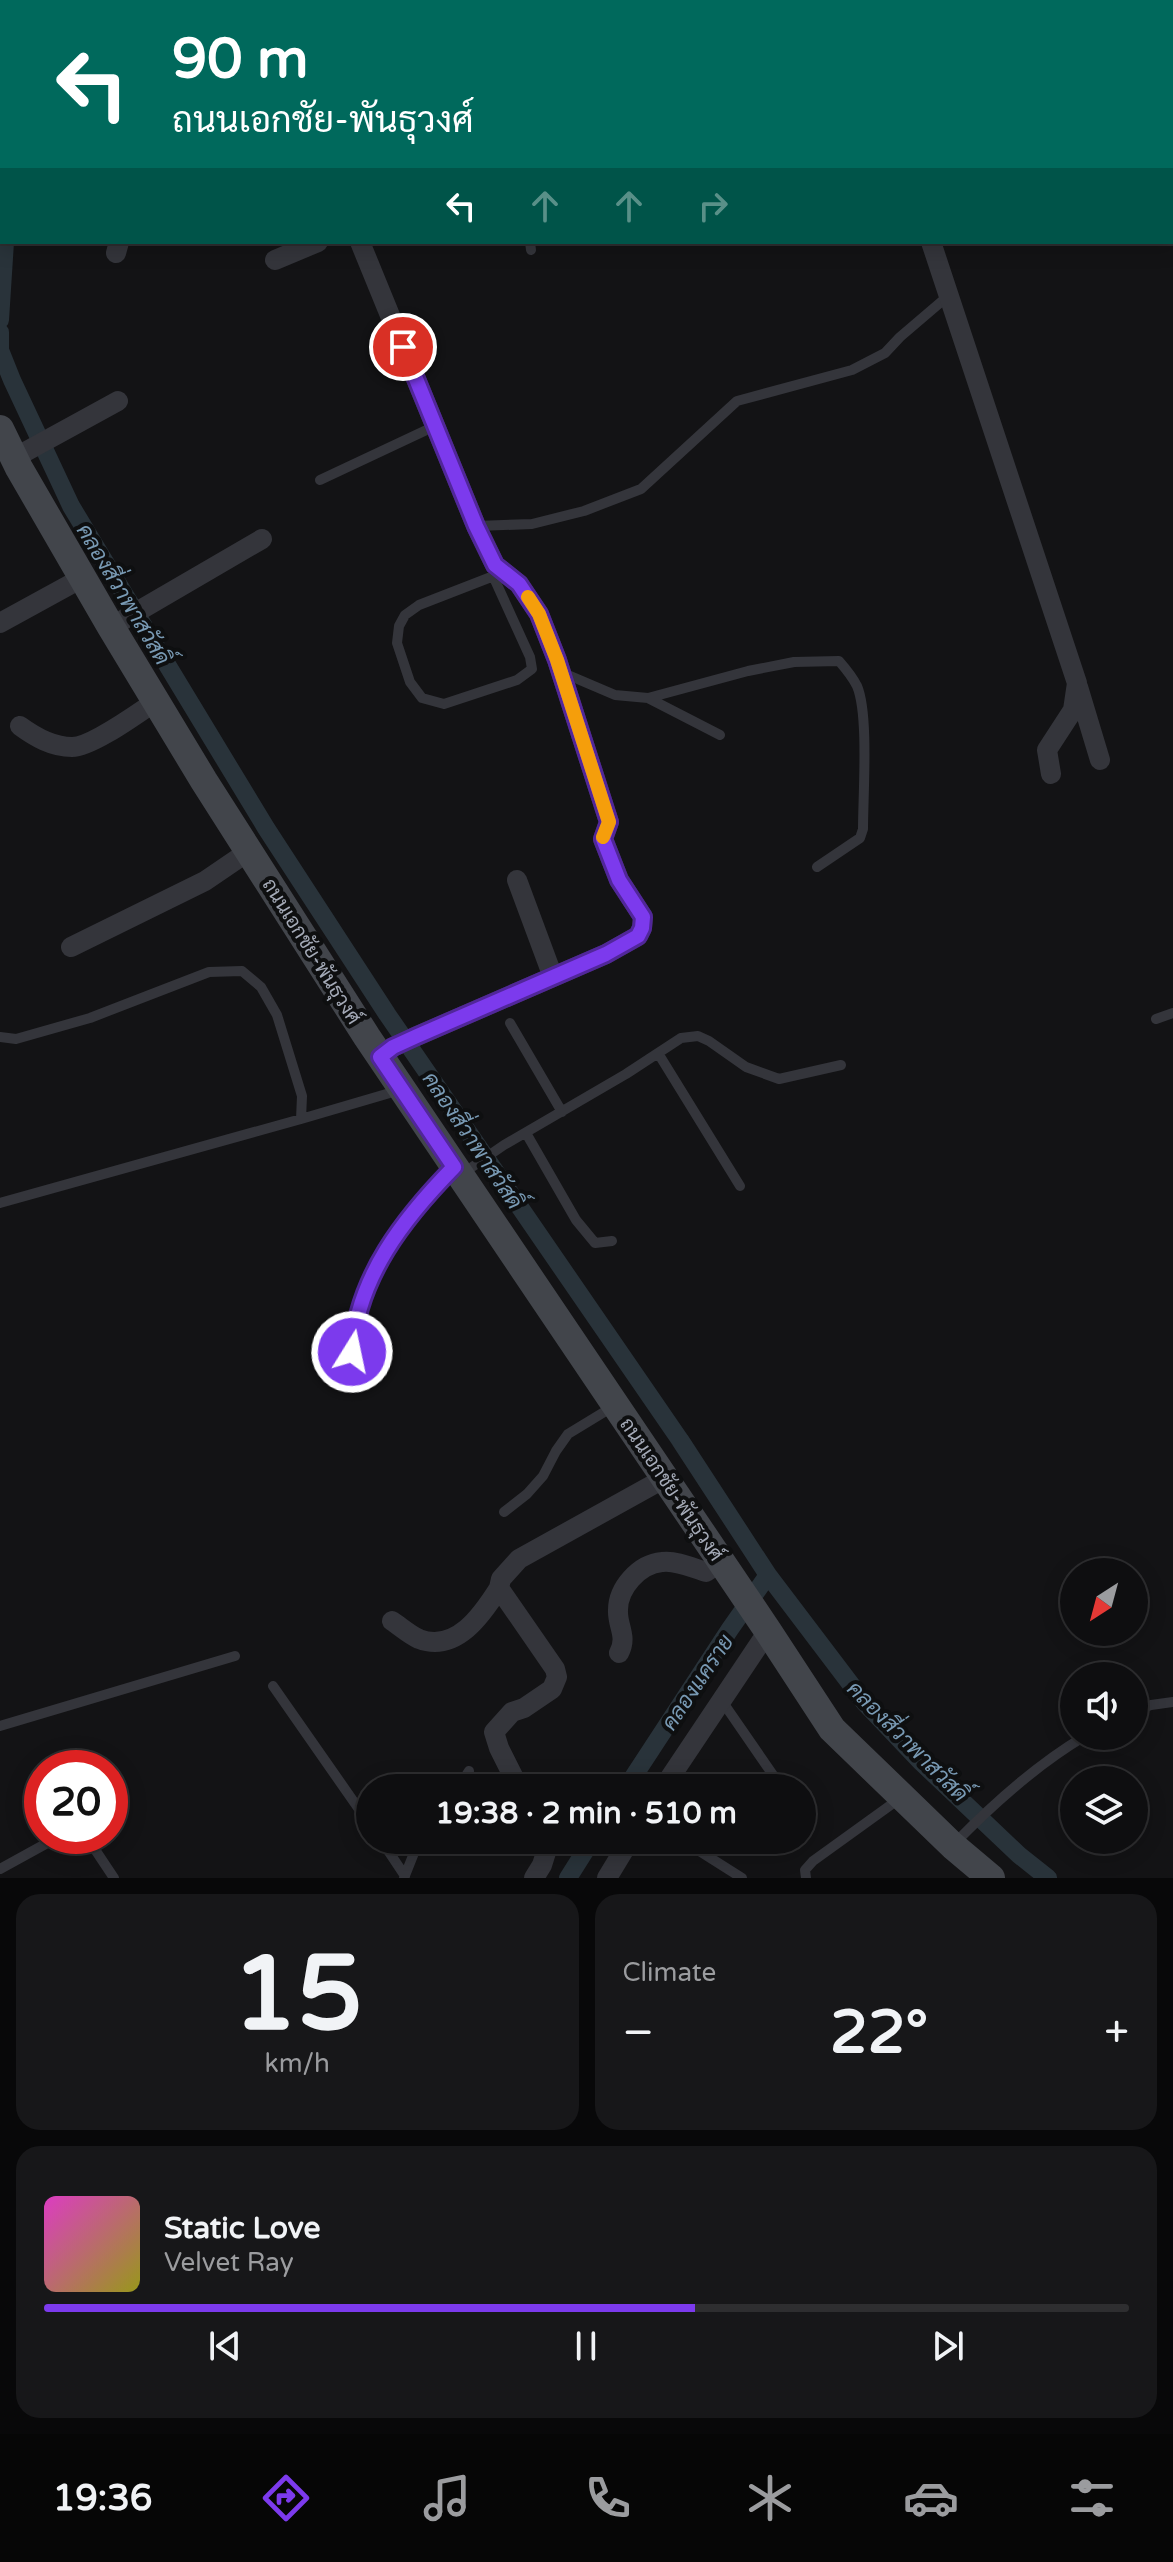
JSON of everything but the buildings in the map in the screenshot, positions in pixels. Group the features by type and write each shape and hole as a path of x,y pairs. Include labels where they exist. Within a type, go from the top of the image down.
{"street":[{"path":"275,260 313,244"},
{"path":"361,244 499,575 513,577 539,614 609,822 603,839 619,880 643,917 638,936 606,954 387,1052"},
{"path":"932,244 1100,760"},
{"path":"21,454 118,401"},
{"name":"ถนนเอกชัย-พันธุวงศ์","path":"0,429 21,454 82,578 118,622 156,701 246,847 387,1052 402,1089 463,1169 615,1405 832,1729 901,1797 960,1838 991,1878"},
{"path":"118,622 262,539"},
{"path":"0,623 82,578"},
{"path":"1051,774 1047,750 1073,710 1077,683"},
{"path":"20,726 40,740 74,747 91,742 156,701"},
{"path":"100,919 246,847"},
{"path":"71,947 205,881 246,847"},
{"path":"517,880 553,977"},
{"path":"392,1621 419,1639 440,1643 458,1637 487,1607 501,1579 519,1559 665,1478"},
{"path":"619,1653 624,1632 617,1615 619,1597 634,1575 649,1565 665,1561 706,1572 727,1571"},
{"path":"499,1588 555,1669 557,1677 552,1689 524,1708 512,1712 494,1732 512,1774"},
{"path":"672,1774 722,1701 763,1623"},
{"path":"534,1878 545,1854"},
{"path":"607,1878 622,1854"}],"lane":[{"path":"476,526 532,524 584,511 641,489 737,401 852,370 885,353 948,296"},
{"path":"320,480 435,426"},
{"path":"499,575 532,669 517,680 444,704 422,698 410,682 397,643 399,626 405,615 419,605 499,575"},
{"path":"561,672 615,695 648,698 794,662 839,661 858,689 864,726 863,829 860,838 817,867"},
{"path":"648,698 720,735"},
{"path":"0,1037 16,1039 90,1018 209,972 242,971 261,987 277,1015 302,1096 301,1119"},
{"path":"1156,1019 1173,1013"},
{"path":"510,1023 562,1112"},
{"path":"351,1374 353,1330 385,1250 417,1205 463,1169 681,1038 698,1036 746,1067 779,1079 841,1065"},
{"path":"658,1053 740,1186"},
{"path":"0,1203 402,1089"},
{"path":"526,1133 576,1220 595,1243 612,1241"},
{"path":"504,1512 543,1476 568,1434 615,1405"},
{"path":"0,1726 235,1656"},
{"path":"273,1686 356,1805"},
{"path":"722,1701 772,1774"},
{"path":"1148,1706 1173,1702"},
{"path":"960,1838 1000,1799 1060,1750"},
{"path":"806,1878 805,1870 813,1861 901,1797"},
{"path":"0,1869 27,1854"},
{"path":"98,1854 114,1878"},
{"path":"390,1854 405,1877"},
{"path":"405,1877 415,1854"},
{"path":"704,1854 742,1878"}],"waterway":[{"name":"คลองสี่วาพาสวัสดิ์","path":"0,320 5,244"},
{"name":"คลองสี่วาพาสวัสดิ์","path":"0,332 0,350 12,380 71,506 266,828 387,1014 680,1440 768,1575 865,1703 921,1762 1019,1855 1048,1878"},
{"name":"คลองเเคราย","path":"635,1774 768,1575"},
{"name":"คลองเเคราย","path":"568,1878 583,1854"}],"slow traffic":[{"path":"528,597 539,614 557,660 609,822 603,837"}],"route":[{"path":"352,1352 353,1330 385,1250 417,1205 454,1167 380,1057 417,1036 606,954 638,936 643,917 619,880 603,839 609,822 539,614 513,577 495,565 403,347"}]}
